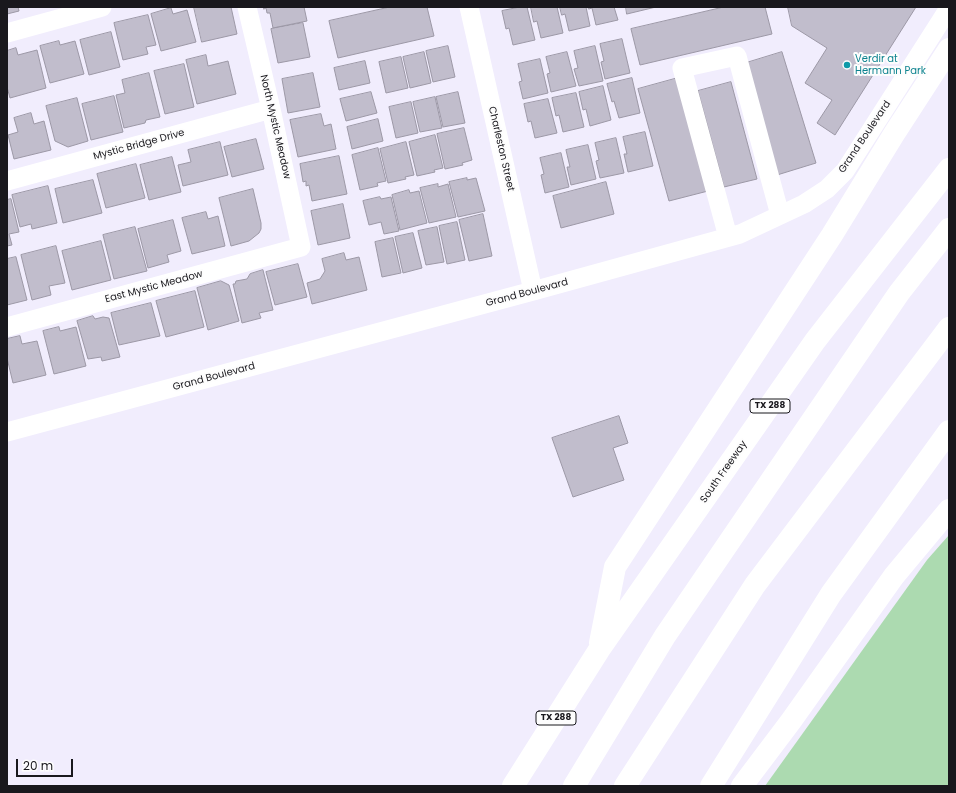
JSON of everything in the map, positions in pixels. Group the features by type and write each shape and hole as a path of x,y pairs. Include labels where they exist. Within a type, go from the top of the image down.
{"highway":[{"path":"599,650 615,567 832,235 949,48"},
{"name":"South Freeway","path":"513,786 599,650 815,341 949,169"},
{"path":"574,786 665,636 899,292 949,228"},
{"path":"625,786 755,585 949,328"},
{"path":"711,786 831,594 949,431"},
{"path":"742,786 791,721 894,576 949,510"}],"street":[{"path":"7,33 102,7"},
{"name":"North Mystic Meadow","path":"247,7 301,247"},
{"name":"Charleston Street","path":"469,7 533,291"},
{"name":"Grand Boulevard","path":"7,432 740,234 780,216 804,204 827,189 845,171 949,8"},
{"path":"728,237 682,68 738,56 780,216"},
{"name":"Mystic Bridge Drive","path":"7,181 271,109"},
{"name":"East Mystic Meadow","path":"7,327 301,247"}],"green space":[{"path":"949,535 949,786 765,786 927,560"}],"building":[{"path":"7,7 18,7 19,11 7,14"},
{"path":"194,7 231,7 237,34 202,42"},
{"path":"264,7 304,7 307,21 273,28 270,13 267,13 266,8 264,9"},
{"path":"390,7 427,7 434,36 338,58 329,21"},
{"path":"527,7 535,40 513,45 509,28 506,29 502,11"},
{"path":"531,7 557,7 563,33 541,38 537,21 534,22"},
{"path":"560,7 586,7 590,26 569,31 565,14 562,15"},
{"path":"588,7 614,7 618,20 596,25 592,8 589,9"},
{"path":"626,7 656,7 627,14"},
{"path":"724,7 765,7 772,34 640,65 631,29"},
{"name":"Verdir at Hermann Park","path":"788,7 916,7 835,135 817,123 832,100 805,83 827,48 792,26"},
{"path":"171,8 173,14 187,10 196,42 161,51 151,14"},
{"path":"148,15 156,45 146,47 148,54 123,60 114,23"},
{"path":"303,23 310,57 278,63 271,29"},
{"path":"111,32 120,67 89,75 80,40"},
{"path":"622,39 630,73 605,79 601,62 604,61 600,44"},
{"path":"59,41 60,45 75,41 84,74 50,83 40,46"},
{"path":"448,46 455,77 433,82 426,51"},
{"path":"595,46 603,81 579,86 574,69 578,68 574,51"},
{"path":"16,48 18,55 37,50 46,88 10,98 7,87 7,51"},
{"path":"424,52 431,83 410,88 403,57"},
{"path":"567,52 576,86 551,92 547,74 550,73 546,57"},
{"path":"782,52 816,163 777,175 743,64"},
{"path":"206,55 208,66 228,61 236,94 197,104 186,60"},
{"path":"401,57 408,88 386,93 379,62"},
{"path":"540,59 548,93 523,99 519,82 522,81 518,64"},
{"path":"365,61 370,83 339,90 334,68"},
{"path":"184,64 194,107 165,114 154,71"},
{"path":"149,73 160,117 146,120 145,123 124,128 116,95 125,93 122,80"},
{"path":"313,73 320,107 288,113 282,79"},
{"path":"632,78 640,113 619,118 614,101 612,102 607,84"},
{"path":"678,78 708,191 669,201 638,89"},
{"path":"731,82 757,179 724,187 698,91"},
{"path":"603,86 611,120 590,126 586,109 583,110 579,92"},
{"path":"371,92 377,113 346,121 340,99"},
{"path":"458,92 465,123 443,127 436,97"},
{"path":"576,93 584,127 563,132 559,115 556,116 552,98"},
{"path":"114,96 123,132 91,140 82,104"},
{"path":"435,97 442,128 420,132 413,102"},
{"path":"77,98 88,141 68,147 55,141 46,106"},
{"path":"548,99 557,133 535,138 531,121 528,122 524,104"},
{"path":"411,102 418,133 396,138 389,107"},
{"path":"31,113 34,124 44,121 51,150 14,159 8,135 18,132 14,118"},
{"path":"321,114 324,126 331,124 336,149 298,157 290,120"},
{"path":"378,119 383,141 352,149 347,127"},
{"path":"464,128 472,160 462,163 463,165 445,169 437,134"},
{"path":"645,132 653,166 628,172 624,154 627,154 623,137"},
{"path":"435,135 443,168 434,170 435,172 417,176 409,142"},
{"path":"616,138 624,173 600,178 596,161 599,160 595,143"},
{"path":"256,139 264,169 232,177 224,147"},
{"path":"220,142 228,175 183,186 178,165 191,162 188,150"},
{"path":"406,142 414,175 405,177 406,179 388,183 380,149"},
{"path":"588,145 596,179 571,185 567,167 570,167 566,150"},
{"path":"378,148 386,181 377,183 378,186 360,190 352,155"},
{"path":"561,153 569,187 545,193 541,175 544,174 540,158"},
{"path":"339,156 347,194 312,201 309,185 306,186 306,181 303,182 300,164"},
{"path":"172,157 181,192 149,200 140,165"},
{"path":"136,164 145,198 106,208 97,174"},
{"path":"467,178 467,180 476,178 485,211 458,217 449,182"},
{"path":"93,180 102,213 63,223 55,189"},
{"path":"606,182 614,214 561,228 553,196"},
{"path":"438,184 438,187 448,184 456,217 429,223 420,188"},
{"path":"48,186 57,223 32,229 31,224 20,227 12,195"},
{"path":"253,189 261,229 259,233 249,241 231,246 219,198"},
{"path":"409,190 410,193 419,191 427,223 400,230 392,195"},
{"path":"380,197 381,199 391,197 399,231 384,234 381,222 369,225 363,201"},
{"path":"11,199 19,232 9,234 12,245 7,246 7,200"},
{"path":"343,204 350,238 318,245 311,211"},
{"path":"206,212 208,219 218,216 225,246 192,254 182,218"},
{"path":"483,214 492,256 469,261 459,220"},
{"path":"173,220 181,251 167,255 169,262 148,268 138,229"},
{"path":"457,222 465,260 447,264 439,226"},
{"path":"135,227 147,271 114,279 103,235"},
{"path":"437,227 444,262 426,265 418,231"},
{"path":"413,233 422,268 403,273 395,237"},
{"path":"393,238 401,273 382,277 375,242"},
{"path":"101,241 111,280 72,290 62,251"},
{"path":"56,246 65,283 49,286 51,295 32,300 21,255"},
{"path":"344,253 346,260 359,257 367,290 312,304 307,283 320,279 325,271 322,259"},
{"path":"16,257 27,300 7,305 7,259"},
{"path":"298,264 307,297 275,305 266,272"},
{"path":"263,270 273,310 259,313 261,318 242,323 233,284 235,284 236,281 247,279 250,274"},
{"path":"221,281 229,285 239,321 208,330 197,288"},
{"path":"195,291 204,327 166,337 156,301"},
{"path":"151,303 160,336 119,345 111,313"},
{"path":"93,316 95,319 103,317 109,318 120,357 102,361 101,357 88,359 77,321"},
{"path":"59,327 60,331 76,327 86,366 54,374 43,331"},
{"path":"20,336 22,344 37,341 46,375 13,383 7,358 7,339"},
{"path":"619,416 628,443 613,448 624,480 573,497 552,438"}],"place":[{"name":"Verdir at Hermann Park","path":"847,65"}]}
